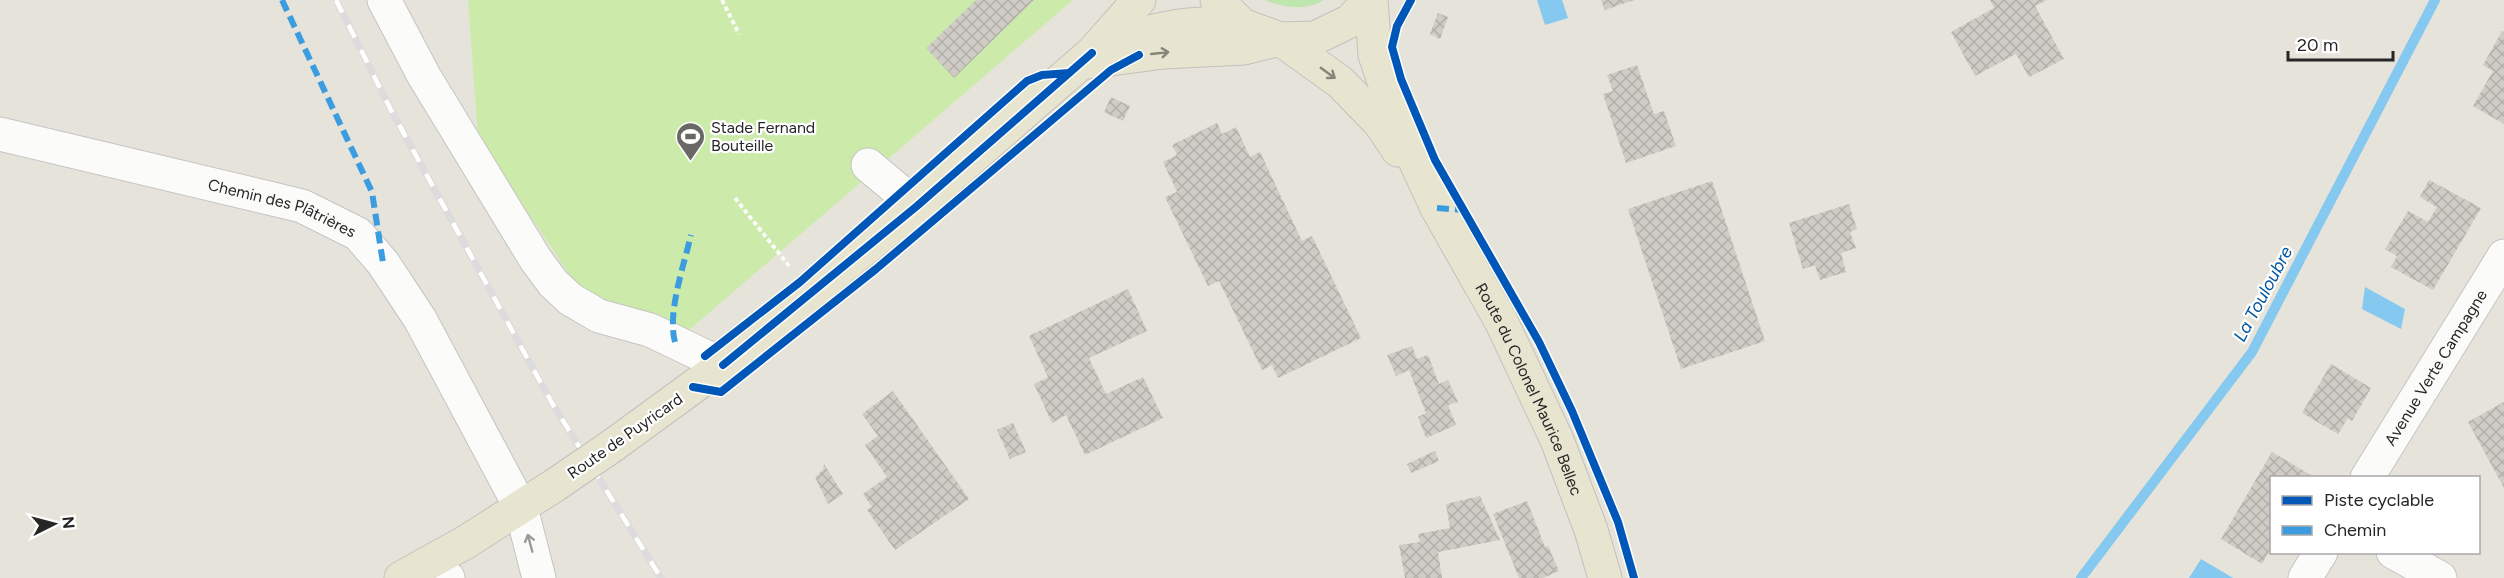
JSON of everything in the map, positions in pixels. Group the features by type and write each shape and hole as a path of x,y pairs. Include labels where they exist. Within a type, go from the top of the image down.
{"main road":[{"name":"Route de Puyricard","path":"425,574 612,446 723,365 917,206 1087,58 1139,0"},
{"path":"1217,0 1242,25 1280,39"},
{"path":"1087,58 1244,48 1280,39 1315,38 1350,21 1370,0"},
{"name":"Route du Colonel Maurice Bellec","path":"1370,0 1379,66 1399,126 1437,208"},
{"name":"Route de Puyricard","path":"1087,58 1162,28 1206,22 1242,25"},
{"name":"Route du Colonel Maurice Bellec","path":"1280,39 1340,82 1380,123 1437,208 1501,321 1557,440 1591,530 1605,578"}],"street":[{"path":"384,0 447,114 536,260 553,283 570,299 599,316 650,330 723,365"},
{"name":"Chemin des Plâtrières","path":"0,134 302,206 358,234 382,263 420,319 521,508 539,578"},
{"path":"868,165 917,206"},
{"name":"Avenue Verte Campagne","path":"2368,476 2504,256"},
{"path":"2305,578 2320,554"},
{"path":"2397,554 2440,578"}],"path":[{"path":"722,0 739,34"},
{"path":"735,198 793,272"}],"green space":[{"name":"Stade Fernand Bouteille","path":"468,0 1073,0 682,336 579,289 478,138"},
{"path":"1265,0 1324,0 1309,6 1294,7"}],"water":[{"path":"1537,0 1562,0 1568,18 1545,25"},
{"path":"2365,287 2405,309 2401,329 2362,309"},
{"path":"2201,559 2233,578 2189,578"}],"building":[{"path":"976,0 1034,0 954,78 926,48"},
{"path":"1601,0 1634,0 1605,10"},
{"path":"1990,0 2047,0 2035,6 2064,59 2029,77 2016,54 1975,76 1951,32 1994,8"},
{"path":"1438,13 1448,17 1440,39 1430,34"},
{"path":"2502,31 2504,32 2504,124 2473,106 2493,71 2483,65"},
{"path":"1637,65 1654,114 1664,111 1676,146 1626,163 1603,94 1613,91 1607,75"},
{"path":"1111,97 1130,106 1123,121 1104,112"},
{"path":"1217,123 1222,134 1236,127 1250,157 1260,152 1302,241 1312,236 1361,338 1278,378 1272,365 1262,370 1219,281 1208,286 1165,197 1177,192 1163,162 1177,155 1172,145"},
{"path":"2429,180 2481,208 2433,290 2391,267 2397,256 2385,249 2408,211 2428,222 2437,207 2420,197"},
{"path":"1712,181 1765,341 1681,369 1628,209"},
{"path":"1849,204 1857,229 1850,232 1856,248 1841,253 1846,272 1820,280 1815,265 1803,269 1789,223"},
{"path":"1128,289 1147,331 1089,358 1106,394 1143,377 1163,418 1085,455 1066,415 1052,423 1034,384 1048,377 1029,336"},
{"path":"1412,346 1417,359 1428,355 1439,384 1448,380 1458,402 1448,405 1456,425 1426,438 1418,417 1426,413 1409,370 1396,376 1387,355"},
{"path":"2331,364 2371,388 2352,421 2348,418 2338,434 2302,413"},
{"path":"893,391 969,499 895,550 867,510 872,507 863,494 887,477 865,445 878,436 862,414"},
{"path":"2504,402 2504,488 2468,422"},
{"path":"1013,423 1026,452 1010,459 997,430"},
{"path":"1435,451 1439,461 1411,473 1407,464"},
{"path":"2272,452 2312,476 2270,476 2270,550 2262,564 2221,539"},
{"path":"824,464 843,494 828,504 815,477 823,470"},
{"path":"1480,496 1500,540 1438,552 1442,578 1405,578 1399,545 1420,542 1418,534 1450,528 1446,504"},
{"path":"1527,501 1545,547 1548,546 1559,571 1543,578 1519,578 1493,514"}],"waterway":[{"name":"La Touloubre","path":"2081,578 2252,352 2435,0"}],"railway":[{"path":"336,0 392,112 552,403 661,578"}],"marked path":[{"path":"282,0 372,192 383,263"},
{"path":"1437,208 1463,210"},
{"path":"675,342 673,330 675,303 691,235"}],"cycle path":[{"path":"1411,0 1397,26 1392,47 1401,79 1435,160 1539,342 1572,411 1618,522 1634,578"},
{"path":"723,365 917,206 1092,53"},
{"path":"693,387 721,392 876,269 1111,70 1139,55"},
{"path":"705,356 800,282 1027,81 1042,75 1069,73"}],"place":[{"name":"Stade Fernand Bouteille","path":"690,162"}]}
